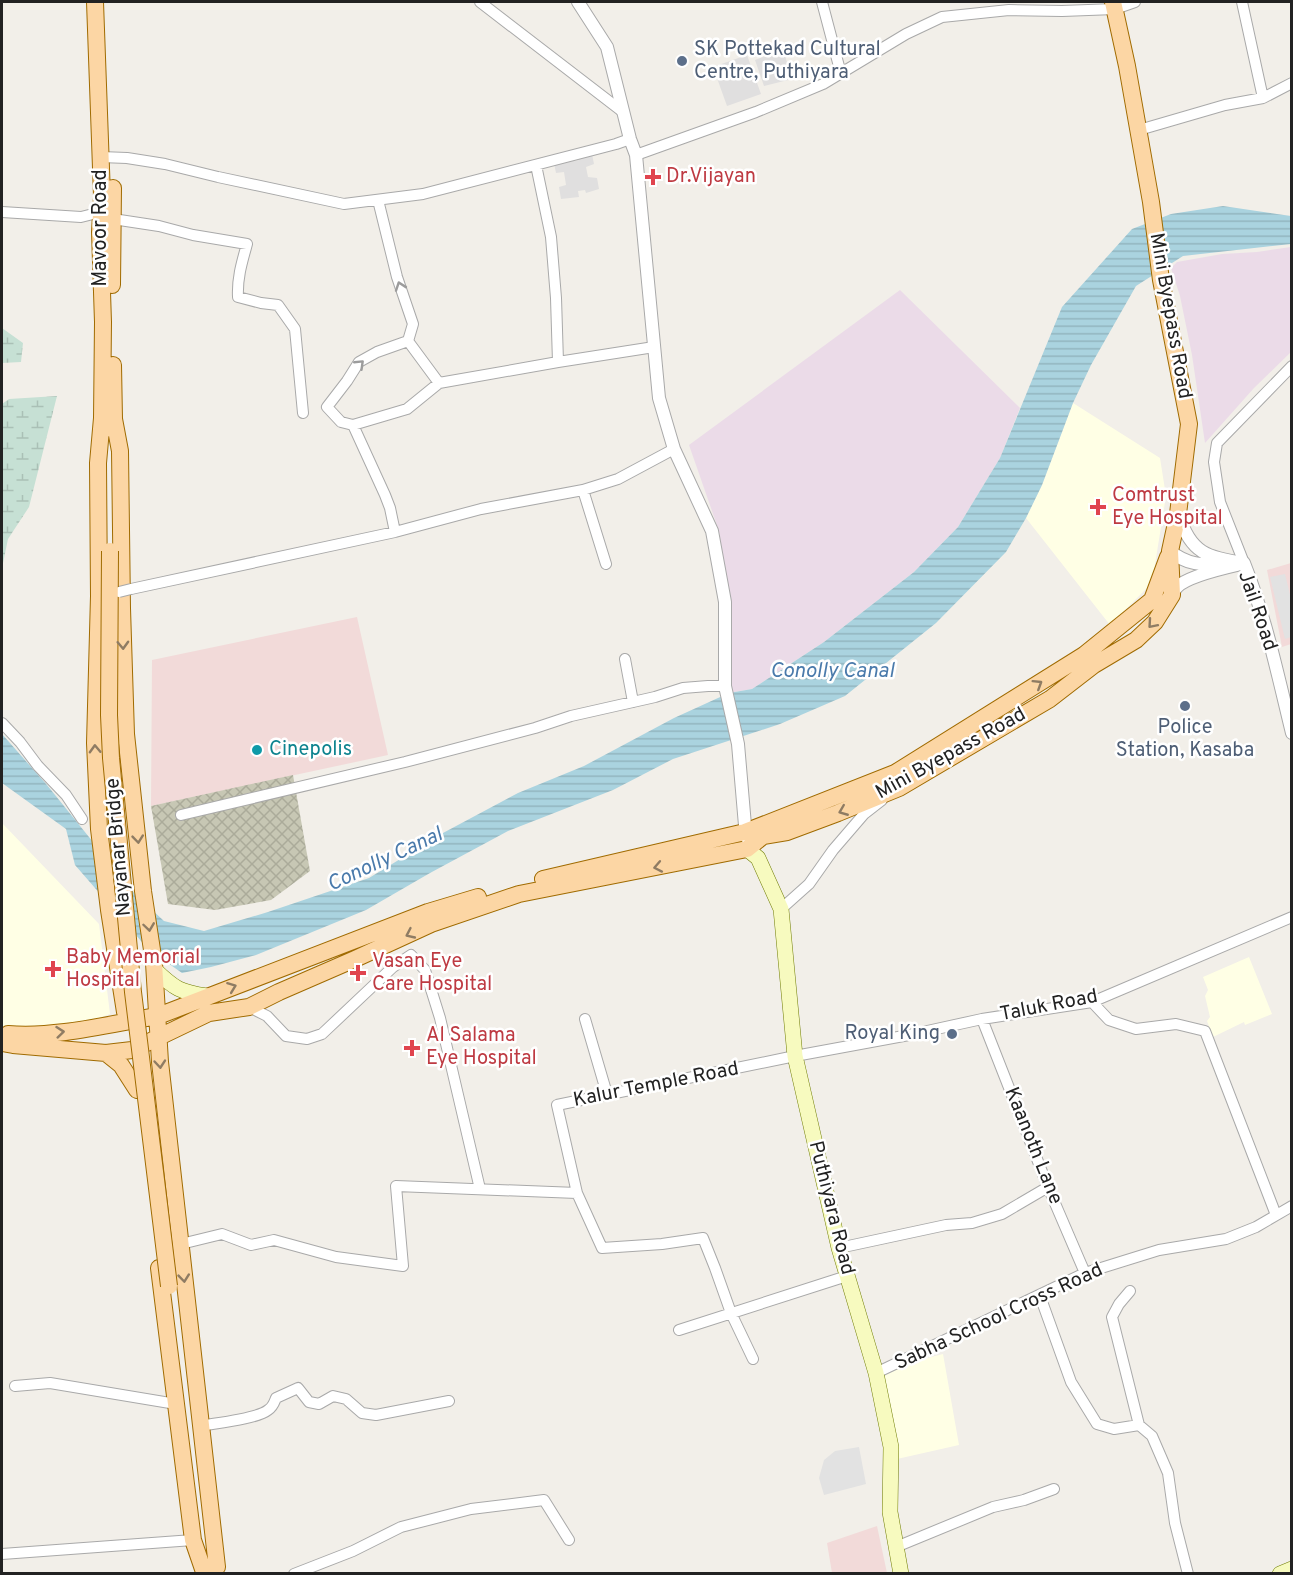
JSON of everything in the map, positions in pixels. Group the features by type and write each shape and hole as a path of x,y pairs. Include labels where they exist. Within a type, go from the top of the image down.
{"main road":[{"name":"Mavoor Road","path":"95,2 107,157"},
{"name":"Mavoor Road","path":"106,2 107,216 114,322 108,418 110,551"},
{"name":"Mini Byepass Road","path":"7,1041 106,1053 132,1050 209,1013 249,1007 431,924 519,894 787,832 899,788 1050,699 1094,665 1137,640 1155,622 1172,595 1170,551 1178,514 1189,424 1161,280 1151,202 1128,66 1114,5"},
{"path":"108,418 98,463 99,596 95,743 99,829 109,910 132,1050 193,1540 211,1571"},
{"path":"108,418 120,451 126,734 143,891 155,967 160,1062 200,1426 211,1571"},
{"name":"Nayanar Bridge","path":"110,551 111,758 133,992 195,1498 211,1571"},
{"path":"7,1041 26,1035 106,1026 158,1017 207,996 428,912 535,880 746,841 895,773 1084,655 1152,600 1170,551"},
{"path":"97,793 103,783 112,778 119,780 133,795"},
{"name":"Puthiyara Road","path":"746,841 758,858 781,909 795,1056 839,1248 876,1373 891,1447 890,1512 901,1574"},
{"path":"155,967 172,986 189,993 207,996"},
{"path":"106,1053 121,1065 137,1090"},
{"path":"1280,1574 1292,1569"}],"street":[{"path":"480,2 623,112"},
{"path":"578,2 607,47 636,155 659,398 674,449 712,531 725,602 725,687 738,744 746,841"},
{"path":"822,2 841,74"},
{"path":"636,155 756,112 822,84 906,34 942,17 1010,10 1062,11 1136,2"},
{"path":"1242,2 1263,98"},
{"path":"1139,130 1225,105 1263,98 1292,83"},
{"path":"107,157 165,164 344,204 423,194 630,139"},
{"path":"536,165 551,237 558,362"},
{"path":"378,200 397,277 413,324 408,341"},
{"path":"2,212 81,217 107,216 247,244 240,267 238,297 278,305 295,329 303,413"},
{"path":"408,341 377,352 359,362 327,407 341,422 352,425 407,409 439,383 654,347"},
{"path":"408,341 439,383"},
{"path":"1244,563 1220,502 1214,462 1217,443 1292,366"},
{"path":"352,425 386,495 395,532"},
{"path":"117,592 395,532 481,509 582,490 618,478 674,449"},
{"path":"582,490 606,564"},
{"path":"1178,514 1189,540 1198,549 1221,560 1244,563"},
{"path":"1170,551 1180,559 1191,563 1244,563"},
{"name":"Jail Road","path":"1172,595 1178,586 1186,582 1213,571 1244,563 1275,662 1292,734"},
{"path":"625,659 633,702"},
{"path":"181,815 405,762 683,688 725,687"},
{"path":"2,723 66,795 82,819"},
{"path":"781,909 809,884 833,850 864,814 899,788"},
{"name":"Taluk Road","path":"795,1056 982,1019 1092,1002 1292,917"},
{"path":"249,1007 267,1016 286,1036 307,1039 322,1034 393,967 411,955 425,970 437,1008 480,1189"},
{"path":"1092,1002 1109,1020 1136,1029 1176,1024 1206,1031 1276,1215"},
{"path":"585,1019 607,1094"},
{"name":"Kaanoth Lane","path":"982,1019 1048,1187 1085,1273"},
{"name":"Kalur Temple Road","path":"577,1193 557,1105 795,1056"},
{"path":"181,1244 222,1234 251,1245 274,1240 336,1257 403,1266 396,1186 577,1193 602,1248 662,1244 703,1238 731,1313 753,1359"},
{"path":"839,1248 946,1225 972,1223 1002,1214 1048,1187"},
{"name":"Sabha School Cross Road","path":"876,1373 1085,1273 1159,1250 1226,1239 1256,1227 1292,1206"},
{"path":"679,1330 847,1276"},
{"path":"1130,1291 1112,1317 1139,1425 1152,1436 1168,1473 1175,1523 1188,1574"},
{"path":"1040,1296 1071,1382 1097,1424 1114,1429 1139,1425"},
{"path":"15,1386 50,1383 176,1404"},
{"path":"200,1426 254,1417 273,1406 276,1398 298,1388 309,1402 319,1404 333,1396 346,1399 362,1413 376,1415 449,1401"},
{"path":"897,1547 993,1507 1024,1500 1054,1489"},
{"path":"294,1574 353,1551 401,1527 471,1509 544,1500 570,1540"},
{"path":"2,1554 193,1540"}],"shaded area":[{"path":"783,49 792,79 764,86 755,60"},
{"path":"747,55 761,94 727,106 713,67"},
{"path":"592,154 594,164 586,167 588,177 597,178 599,189 586,193 585,190 578,191 579,197 561,199 559,187 566,185 564,172 556,173 554,163 572,159 579,160 579,157"},
{"path":"1291,247 1291,352 1254,388 1205,443 1192,355 1180,296 1171,268 1177,262 1222,254"},
{"path":"900,290 1020,408 1000,458 958,527 914,572 824,642 752,689 729,693 729,604 719,531 689,445"},
{"name":"Comtrust Eye Hospital","path":"1073,403 1160,458 1166,496 1152,583 1110,625 1026,518 1042,485"},
{"path":"1291,563 1291,644 1282,647 1267,570"},
{"path":"1285,574 1292,603 1291,637 1285,639 1270,577"},
{"path":"357,617 388,755 151,806 152,660"},
{"path":"293,775 310,871 271,900 215,910 168,904 151,806"},
{"name":"Baby Memorial Hospital","path":"2,823 99,924 110,1014 68,1030 12,1031 2,1026"},
{"path":"1249,957 1272,1014 1245,1025 1244,1022 1213,1037 1207,1021 1210,1017 1205,996 1208,990 1203,977"},
{"path":"943,1354 959,1445 897,1459 877,1371"},
{"path":"859,1447 866,1484 824,1495 819,1478 824,1460 835,1451"},
{"path":"877,1526 887,1573 832,1573 827,1543"}],"green space":[{"path":"2,328 23,343 21,362 2,363"},
{"path":"57,396 29,507 8,539 2,568 2,404 9,399"}],"water":[{"name":"Conolly Canal","path":"1223,206 1291,216 1291,244 1183,256 1136,286 1091,365 1073,403 1042,485 1006,552 936,623 845,696 780,724 673,759 613,790 508,831 366,910 256,955 182,973 148,949 75,865 66,829 2,783 2,734 47,785 135,894 164,921 204,931 369,878 443,833 518,793 584,766 674,718 729,693 752,689 824,642 914,572 958,527 1000,458 1062,307 1132,229 1171,214"}],"place":[{"name":"SK Pottekad Cultural Centre, Puthiyara","path":"682,61"},
{"name":"Dr.Vijayan","path":"653,177"},
{"name":"Comtrust Eye Hospital","path":"1098,507"},
{"name":"Police Station, Kasaba","path":"1185,706"},
{"name":"Cinepolis","path":"257,750"},
{"name":"Baby Memorial Hospital","path":"53,969"},
{"name":"Vasan Eye Care Hospital","path":"358,973"},
{"name":"Royal King","path":"952,1034"},
{"name":"Al Salama Eye Hospital","path":"412,1048"}]}
